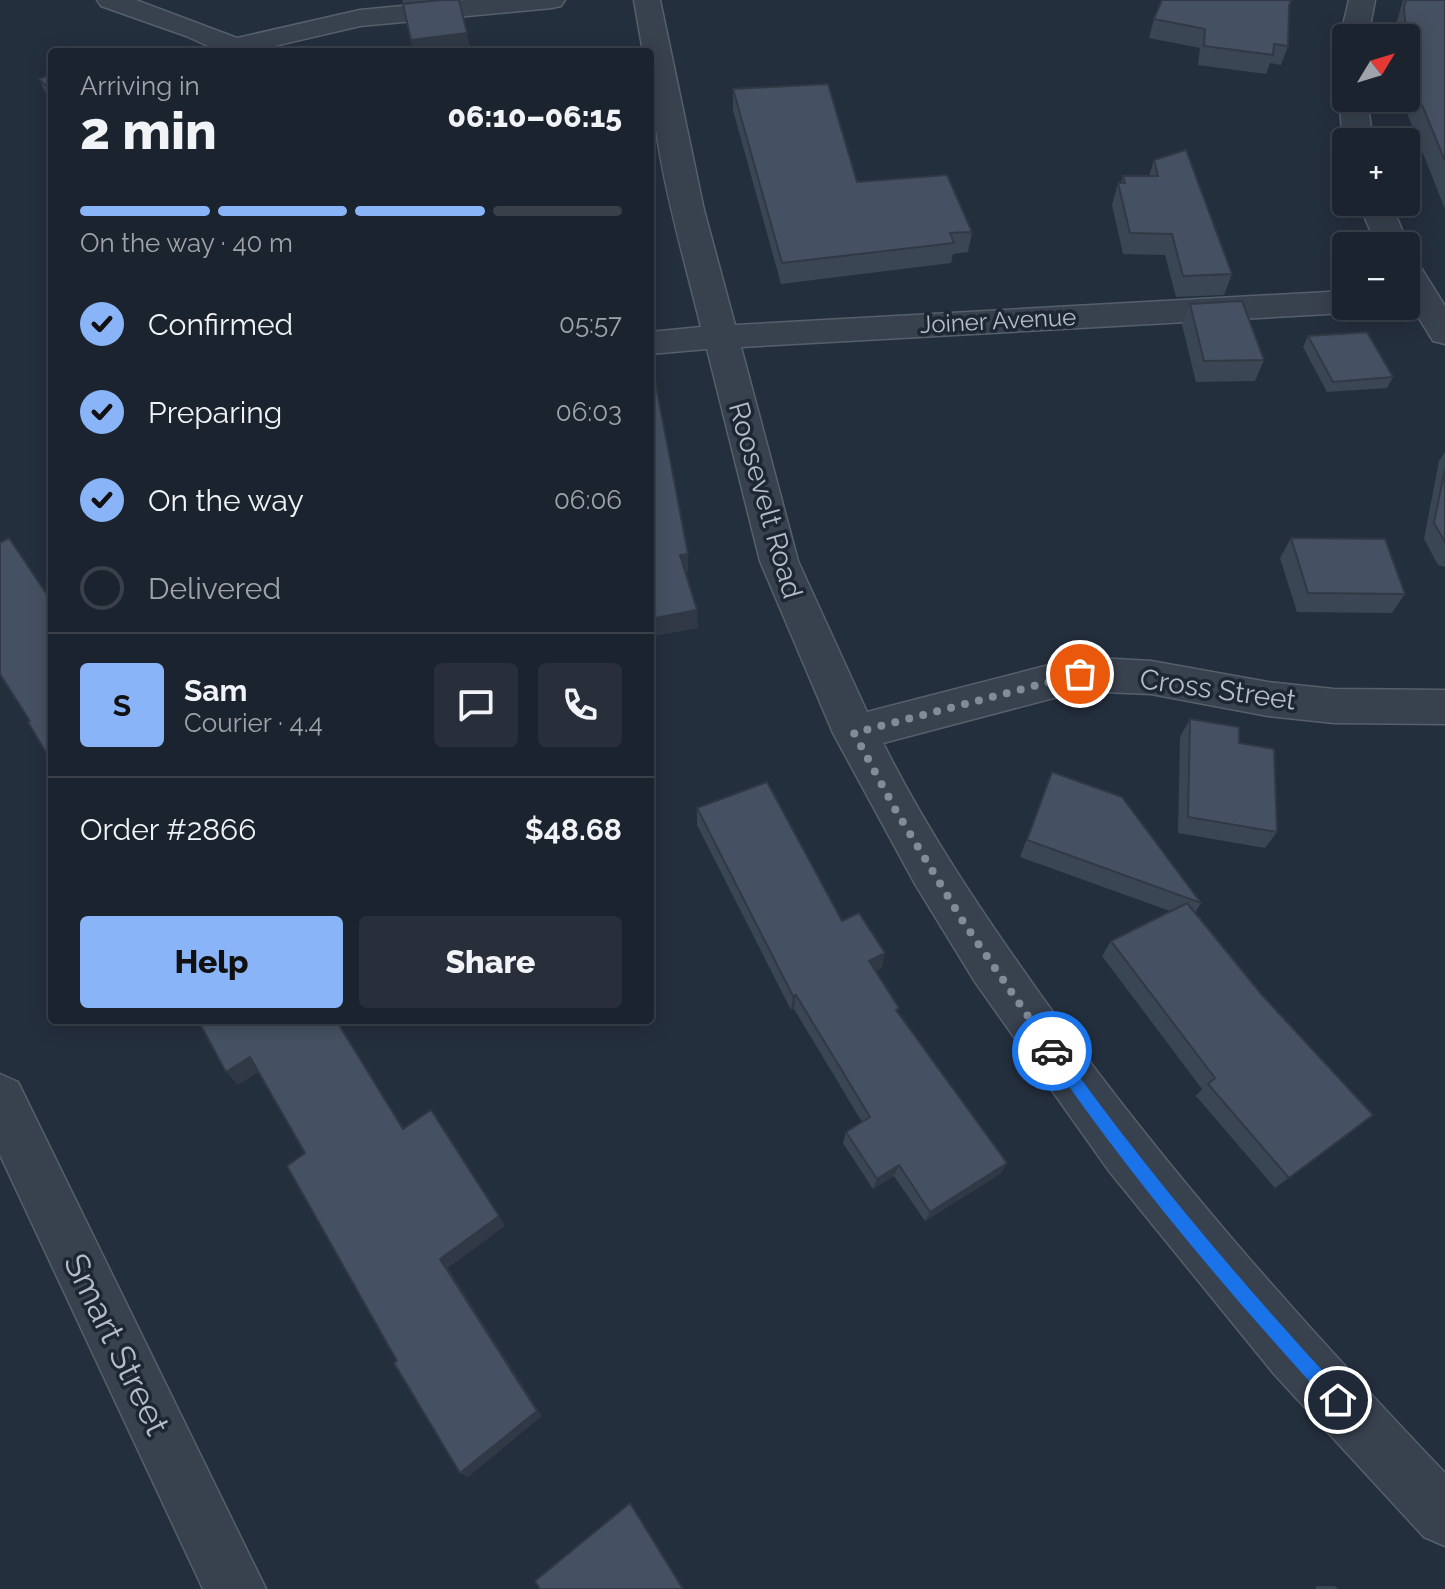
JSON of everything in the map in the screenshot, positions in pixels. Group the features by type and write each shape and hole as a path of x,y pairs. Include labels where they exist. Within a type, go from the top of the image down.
{"street":[{"path":"110,0 196,30 230,48"},
{"path":"242,48 360,18 552,0"},
{"name":"Roosevelt Road","path":"647,0 688,210 779,561 854,733 895,809 964,923 1097,1114 1273,1330 1445,1516"},
{"path":"1357,24 1362,0"},
{"path":"1420,291 1445,333"},
{"name":"Joiner Avenue","path":"654,343 1332,303"},
{"name":"Cross Street","path":"854,733 1080,674 1101,672 1190,683 1268,699 1412,710 1445,707"},
{"name":"Smart Street","path":"0,1099 235,1589"}],"building":[{"path":"459,0 467,33 411,40 403,4"},
{"path":"1162,0 1291,0 1288,46 1274,44 1273,55 1204,46 1205,29 1154,19"},
{"path":"1406,0 1445,0 1445,161 1420,100 1420,24 1405,24"},
{"path":"48,76 48,87 39,79"},
{"path":"828,84 857,182 947,175 972,232 950,233 954,243 782,263 733,89"},
{"path":"1186,150 1232,274 1183,276 1172,234 1130,233 1118,183 1125,183 1123,176 1158,176 1154,160"},
{"path":"1242,301 1264,360 1204,361 1190,304"},
{"path":"1367,332 1393,377 1333,382 1308,336"},
{"path":"654,375 688,554 680,555 697,610 654,618"},
{"path":"1445,469 1445,542 1434,523"},
{"path":"9,538 48,596 48,756 0,674 0,543"},
{"path":"1291,538 1385,539 1405,594 1308,593"},
{"path":"1190,719 1239,727 1239,743 1274,749 1277,832 1188,817"},
{"path":"1052,772 1122,797 1201,903 1027,840"},
{"path":"767,782 842,921 859,913 885,953 869,961 899,1008 896,1010 1007,1163 930,1212 899,1165 877,1179 846,1132 870,1117 796,995 793,996 697,808"},
{"path":"1187,903 1262,995 1373,1115 1289,1178 1208,1084 1215,1078 1111,941"},
{"path":"200,1024 338,1024 403,1129 431,1110 499,1216 440,1259 537,1411 460,1473 394,1363 397,1361 287,1166 305,1153 250,1057 226,1072"},
{"path":"630,1503 683,1589 540,1589 535,1581"}],"way so far":[{"path":"1052,1051 964,923 895,809 854,733 1080,674"}],"route":[{"path":"1052,1051 1097,1114 1273,1330 1338,1400"}]}
